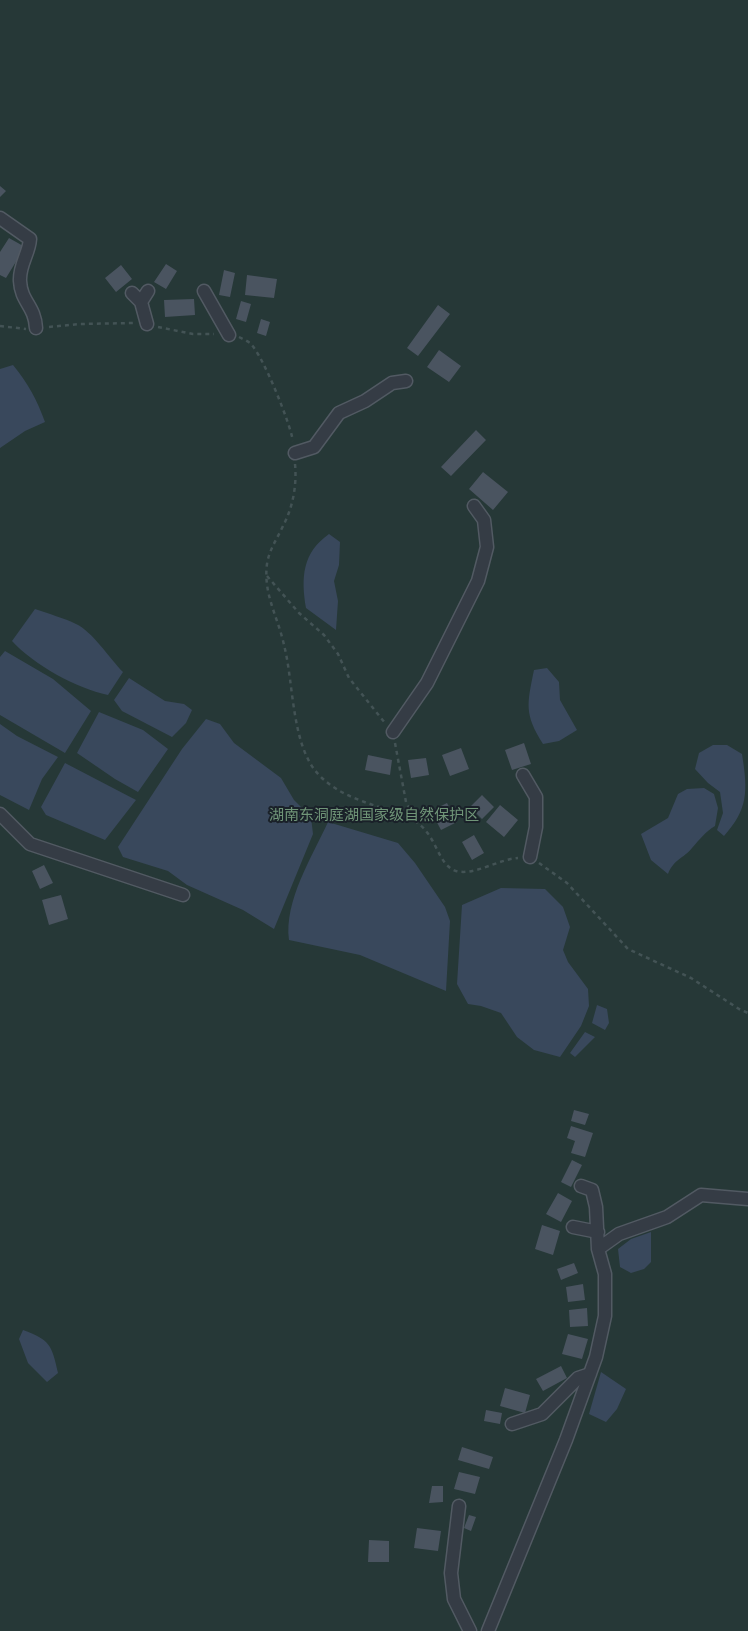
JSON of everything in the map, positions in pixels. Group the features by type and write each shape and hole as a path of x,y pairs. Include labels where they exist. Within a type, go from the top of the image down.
{"street":[{"path":"0,218 30,239 30,250 21,267 20,281 24,299 36,314 36,328"},
{"path":"147,324 136,298 148,291"},
{"path":"204,291 229,335"},
{"path":"295,453 314,447 339,413 392,383 406,381"},
{"path":"393,732 427,683 478,580 487,547 484,520 474,506"},
{"path":"523,775 536,797 536,827 530,857"},
{"path":"0,814 30,844 183,895"},
{"path":"488,1631 566,1440 590,1374 606,1316 605,1274 598,1249 596,1207 592,1190 581,1186"},
{"path":"598,1249 619,1234 667,1217 701,1195 748,1199"},
{"path":"573,1227 598,1232"},
{"path":"512,1424 542,1414 578,1378 590,1374"},
{"path":"459,1506 451,1573 454,1599 470,1631"}],"path":[{"path":"0,326 22,329 88,323 147,324 193,334 238,336 250,344 257,353 288,422 295,453 296,473 293,497 284,525 272,547 266,575 268,595 289,665 296,720 308,758 318,774 332,787 352,798 415,820 429,832 443,862 456,871 474,871 511,858 530,857 567,883 628,949 691,978 748,1013"},
{"path":"266,575 299,613 324,635 338,654 349,678 393,732 406,802 415,820"}],"green space":[{"name":"湖南东洞庭湖国家级自然保护区","path":"0,0 748,0 748,1631 0,1631"}],"water":[{"path":"13,365 32,392 45,422 25,431 0,448 0,369"},
{"path":"329,534 340,542 339,565 334,581 338,601 336,630 306,608 304,597 304,576 309,558 313,549"},
{"path":"35,609 82,628 123,672 108,695 83,687 56,674 32,659 12,641"},
{"path":"5,651 53,679 91,711 65,753 0,715 0,657"},
{"path":"547,668 559,682 560,700 577,730 559,741 543,744 530,716 529,700 534,670"},
{"path":"129,678 165,701 184,704 192,710 186,723 172,737 122,711 114,700"},
{"path":"99,712 143,730 168,749 138,792 77,753"},
{"path":"206,719 220,724 234,743 281,778 294,800 311,817 313,834 274,929 243,910 187,885 168,871 123,857 118,847 182,749"},
{"path":"0,724 17,736 58,757 42,779 29,810 0,795"},
{"path":"713,745 727,745 742,754 744,767 745,790 742,808 738,817 724,836 717,830 723,813 720,792 708,783 695,769 699,753"},
{"path":"65,763 136,800 105,840 46,815 41,807"},
{"path":"704,788 714,794 718,808 715,826 705,833 689,852 676,862 668,874 651,860 641,834 668,818 678,794 687,789"},
{"path":"328,822 398,843 415,863 445,907 450,921 446,991 360,955 289,940 291,910 295,895 307,864"},
{"path":"501,888 545,889 563,907 570,927 563,950 568,962 588,989 589,1006 581,1026 560,1057 534,1050 517,1037 501,1013 468,1004 457,984 462,905"},
{"path":"597,1005 607,1009 609,1023 605,1030 592,1023"},
{"path":"585,1032 595,1037 575,1057 570,1053"},
{"path":"651,1232 651,1262 644,1269 631,1273 620,1267 618,1249 631,1239"},
{"path":"23,1330 44,1341 54,1356 58,1373 47,1382 28,1363 19,1339"},
{"path":"601,1372 626,1389 617,1409 606,1422 589,1414"}],"building":[{"path":"0,186 6,191 0,197"},
{"path":"9,238 25,247 6,278 0,275 0,252"},
{"path":"166,264 177,271 166,289 154,282"},
{"path":"121,265 132,279 116,292 105,278"},
{"path":"224,270 235,273 230,297 219,295"},
{"path":"247,275 277,279 274,298 245,295"},
{"path":"194,299 195,315 165,317 164,300"},
{"path":"241,301 251,304 246,322 236,319"},
{"path":"438,305 450,314 418,356 407,348"},
{"path":"261,319 270,322 266,336 257,333"},
{"path":"439,350 461,366 449,382 427,367"},
{"path":"476,430 486,440 451,476 441,467"},
{"path":"483,472 508,492 493,510 469,489"},
{"path":"524,743 531,764 512,770 505,750"},
{"path":"461,748 469,769 450,776 442,755"},
{"path":"368,755 392,760 390,775 365,770"},
{"path":"426,758 429,775 411,778 408,760"},
{"path":"482,795 494,807 482,819 470,807"},
{"path":"447,803 457,822 441,830 431,811"},
{"path":"500,805 518,820 504,837 486,822"},
{"path":"474,835 484,853 472,860 462,842"},
{"path":"44,865 53,883 40,889 32,871"},
{"path":"61,895 68,919 49,925 42,900"},
{"path":"574,1110 589,1114 585,1125 571,1121"},
{"path":"571,1126 593,1133 585,1157 571,1153 575,1141 567,1138"},
{"path":"572,1160 582,1165 571,1187 561,1182"},
{"path":"558,1193 572,1201 561,1222 546,1214"},
{"path":"542,1225 560,1231 553,1255 535,1249"},
{"path":"574,1263 578,1273 561,1280 557,1269"},
{"path":"583,1284 585,1300 568,1302 566,1287"},
{"path":"587,1308 588,1326 570,1327 569,1310"},
{"path":"568,1334 588,1339 582,1359 562,1354"},
{"path":"561,1366 567,1378 543,1391 536,1379"},
{"path":"505,1388 530,1395 525,1413 500,1406"},
{"path":"486,1410 502,1413 500,1424 484,1421"},
{"path":"462,1447 493,1457 489,1469 458,1460"},
{"path":"459,1472 480,1477 475,1494 454,1489"},
{"path":"432,1486 443,1486 443,1502 429,1503"},
{"path":"469,1515 476,1517 471,1531 464,1528"},
{"path":"417,1528 441,1531 438,1551 414,1548"},
{"path":"369,1540 389,1541 389,1562 368,1562"}]}
